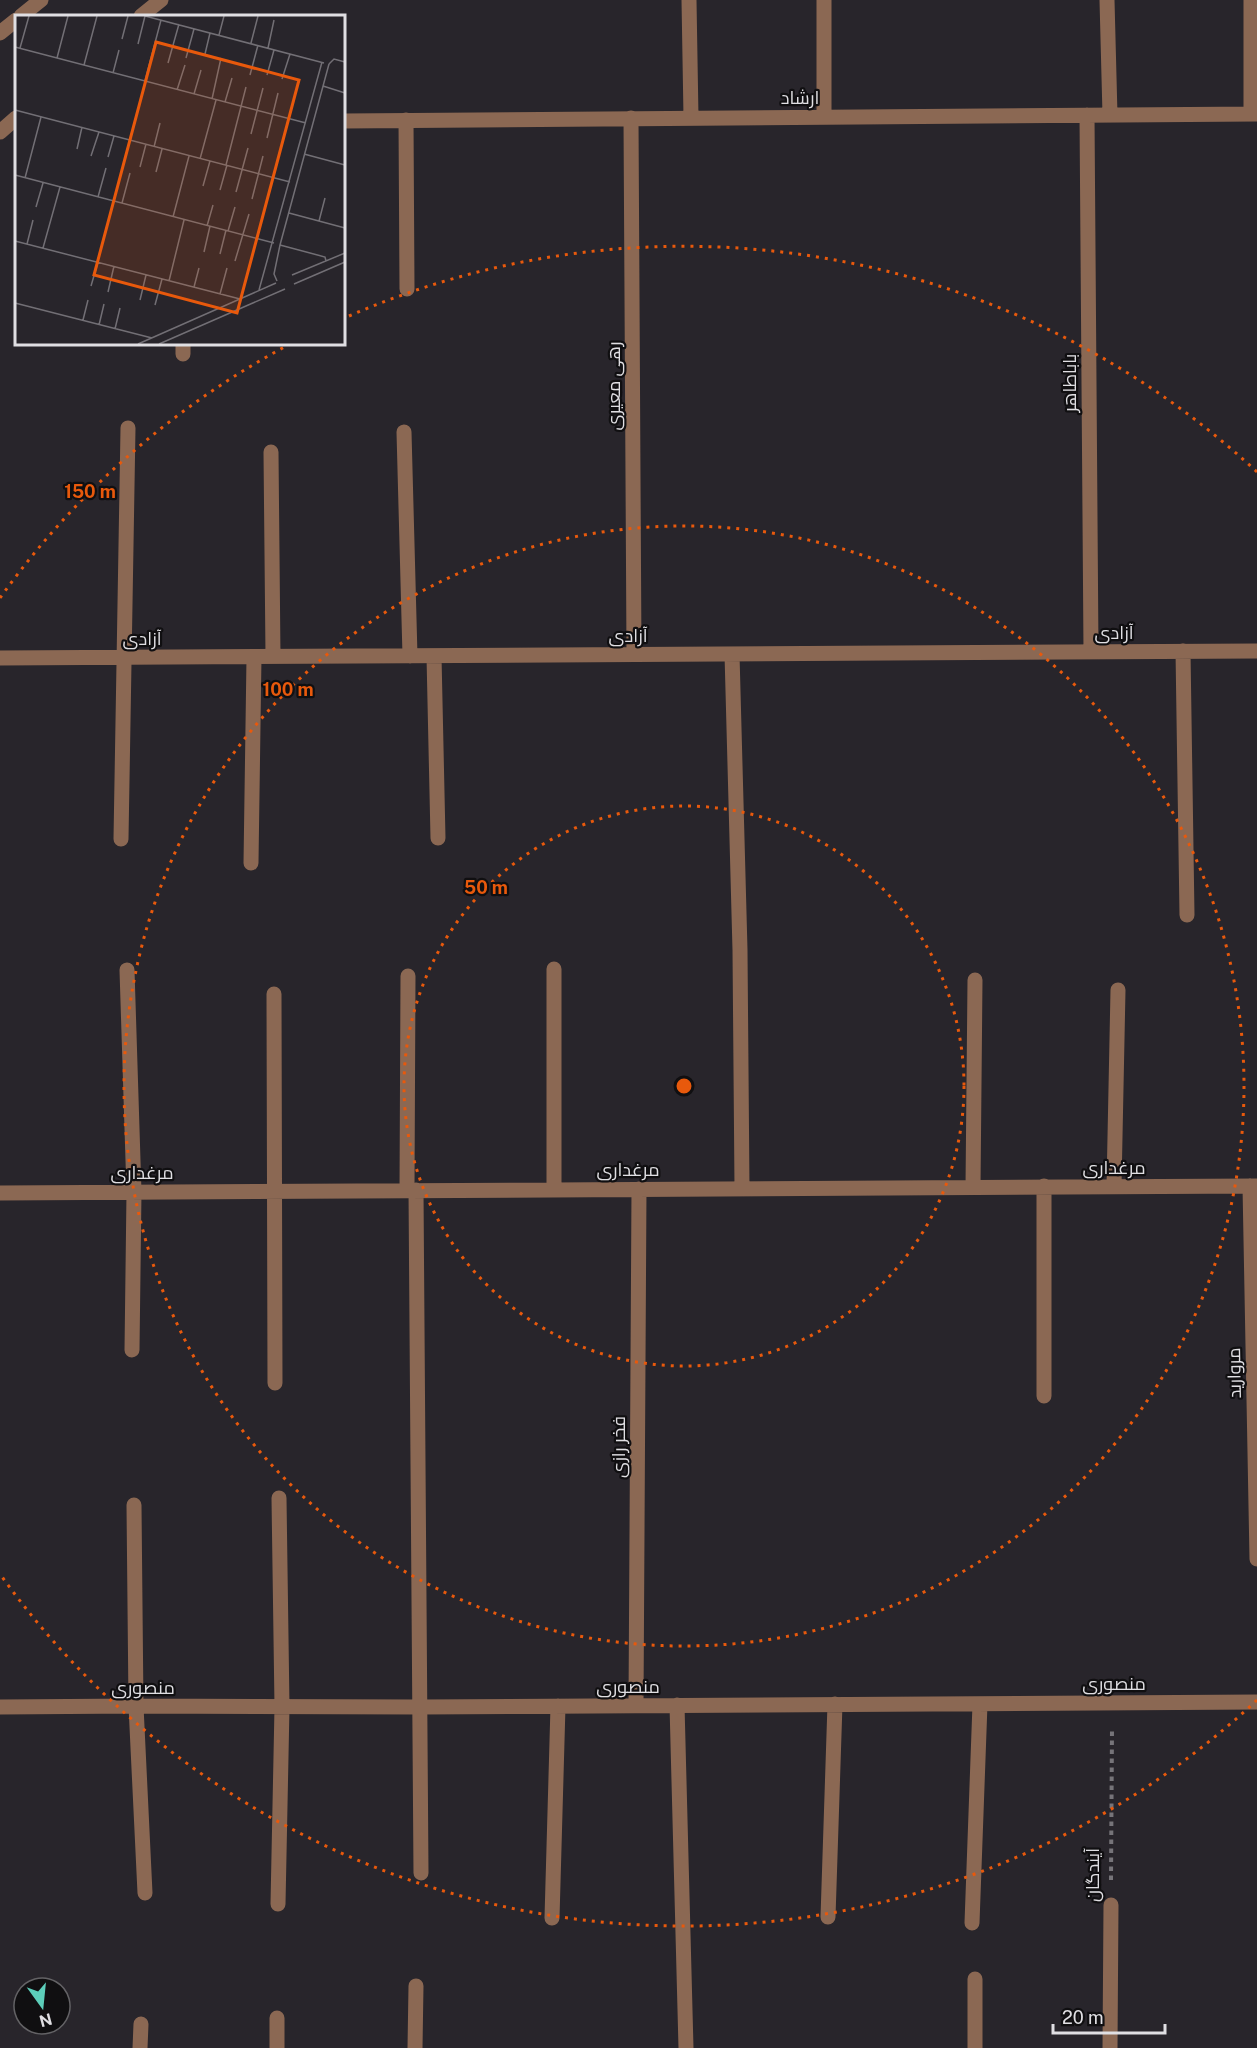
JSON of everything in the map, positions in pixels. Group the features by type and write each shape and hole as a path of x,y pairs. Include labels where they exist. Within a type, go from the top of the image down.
{"street":[{"path":"22,15 41,0"},
{"path":"142,15 161,0"},
{"path":"689,0 691,117"},
{"path":"824,0 824,117"},
{"path":"1107,0 1110,115"},
{"path":"1251,0 1254,114"},
{"path":"0,33 15,21"},
{"name":"ارشاد","path":"345,121 1254,114"},
{"name":"باباطاهر","path":"1087,115 1091,651"},
{"name":"رهی معیری","path":"631,118 634,654"},
{"path":"406,120 407,289"},
{"path":"121,839 128,428"},
{"path":"404,432 410,656"},
{"path":"271,452 273,656"},
{"path":"1183,651 1187,915"},
{"name":"آزادی","path":"0,658 1257,651"},
{"path":"732,654 740,950 742,1188"},
{"path":"434,656 438,838"},
{"path":"251,863 255,657"},
{"path":"554,969 555,1190"},
{"path":"127,970 134,1192 132,1350"},
{"path":"408,976 421,1707 421,1873"},
{"path":"973,1187 975,980"},
{"path":"1114,1186 1118,990"},
{"path":"274,994 275,1383"},
{"path":"1044,1186 1044,1396"},
{"name":"مرغداری","path":"0,1192 1254,1186"},
{"name":"مروارید","path":"1254,1186 1257,1559"},
{"name":"فخر رازی","path":"636,1705 639,1189"},
{"path":"278,1904 282,1707 279,1498"},
{"path":"134,1505 136,1706 145,1893"},
{"name":"منصوری","path":"0,1707 1257,1702"},
{"path":"828,1917 835,1704"},
{"path":"972,1923 980,1704"},
{"path":"677,1705 686,2048"},
{"path":"552,1918 558,1706"},
{"name":"آیندگان","path":"1110,2048 1111,1905"},
{"path":"975,1979 975,2048"},
{"path":"415,2048 416,1986"},
{"path":"277,2018 277,2048"},
{"path":"140,2048 141,2024"}],"path":[{"name":"آیندگان","path":"1111,1905 1112,1703"}]}
